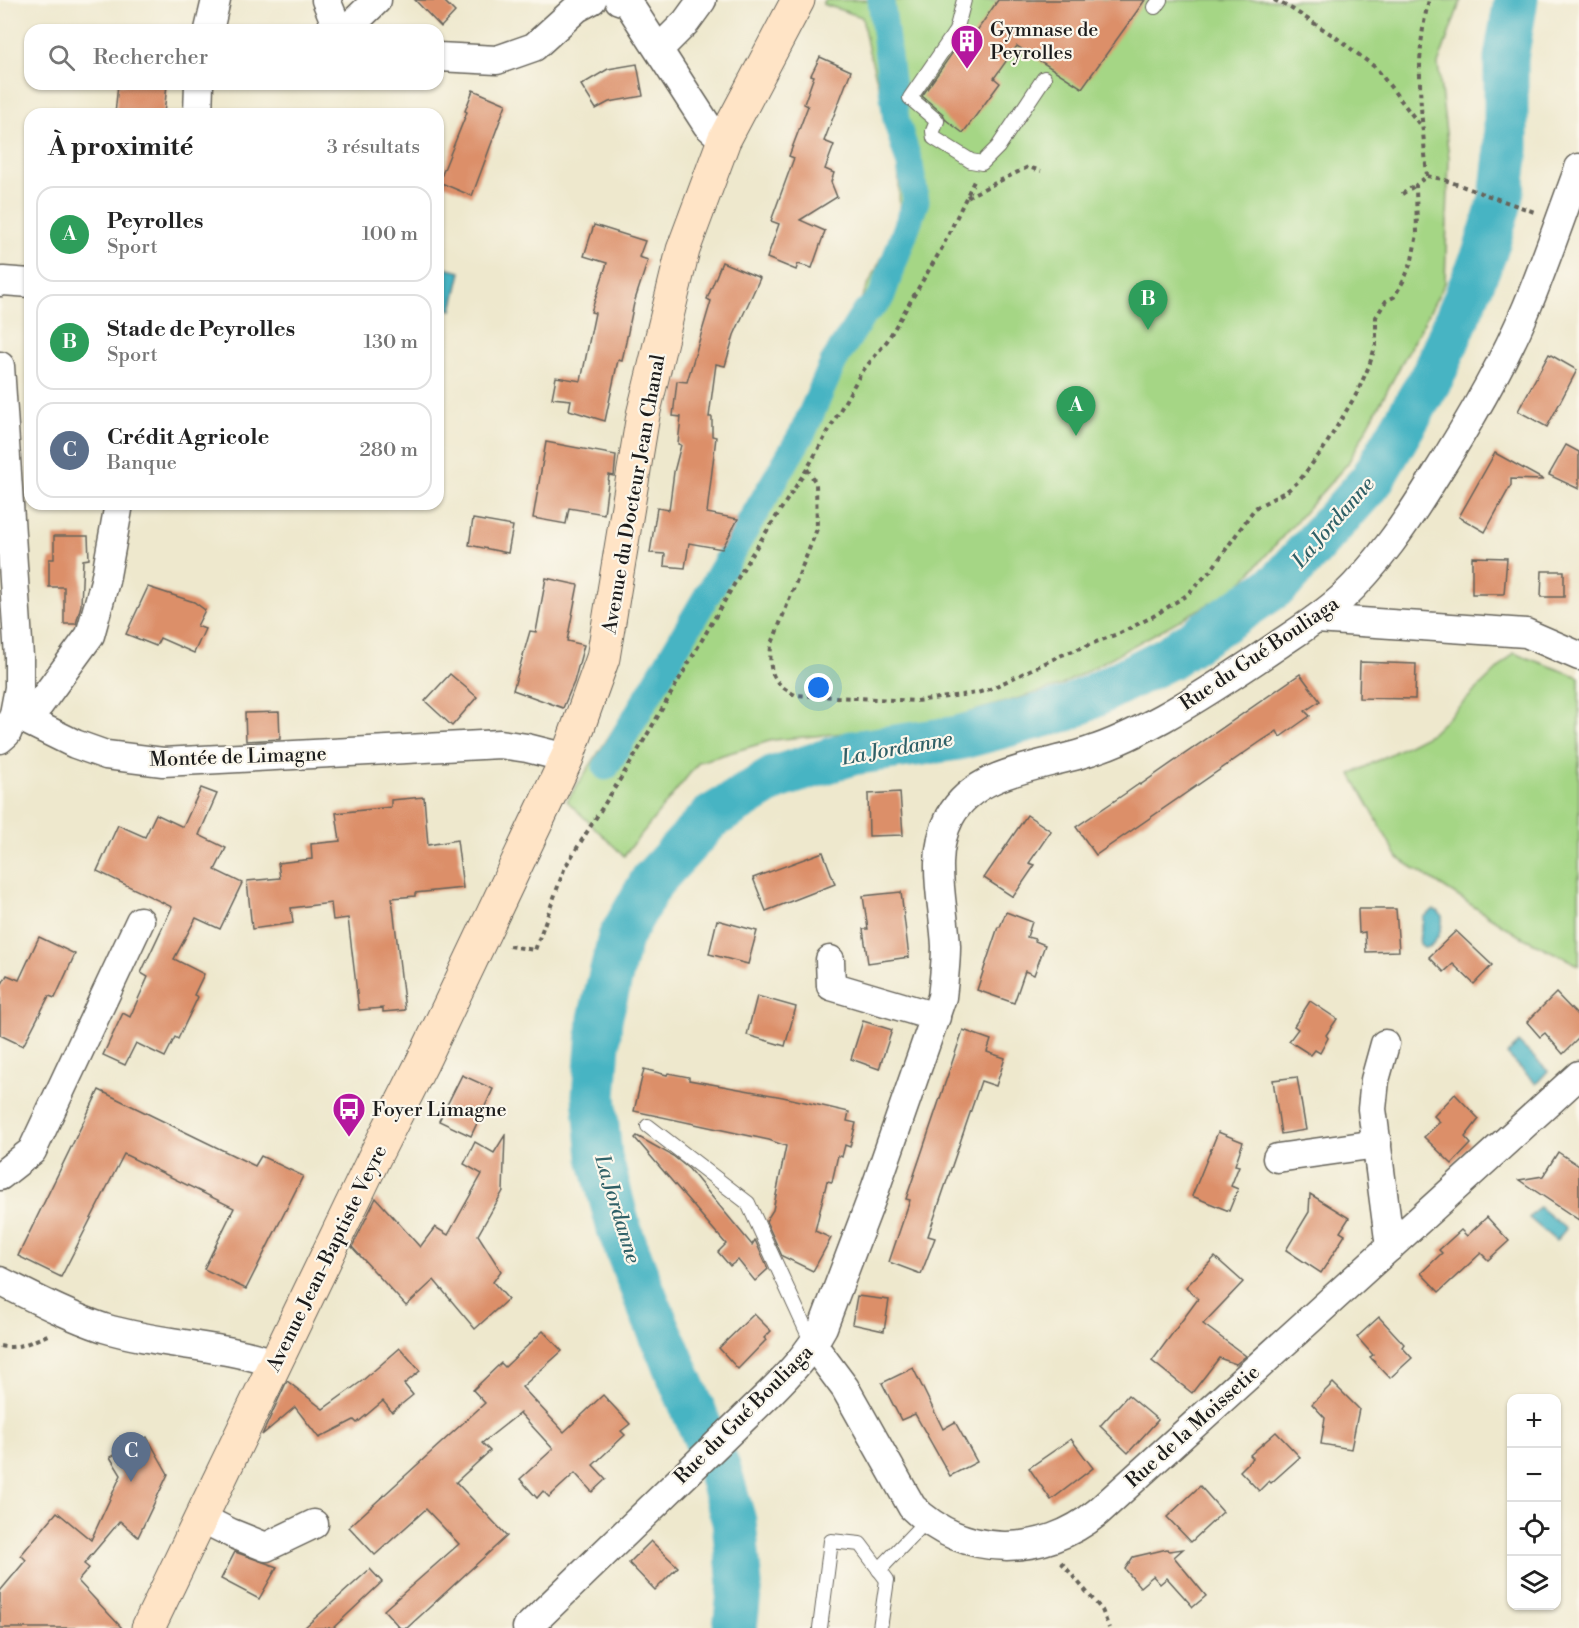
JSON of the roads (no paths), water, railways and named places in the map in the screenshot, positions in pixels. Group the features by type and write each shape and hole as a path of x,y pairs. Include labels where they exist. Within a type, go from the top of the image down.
{"main road":[{"name":"Avenue du Docteur Jean Chanal","path":"567,758 603,658 643,415 683,250 723,140 798,0"},
{"name":"Avenue Jean-Baptiste Veyre","path":"147,1628 423,1061 567,758"}],"street":[{"path":"210,24 214,0"},
{"path":"326,0 338,24"},
{"path":"352,24 378,0"},
{"path":"444,57 497,60 534,47 577,8 592,0"},
{"path":"619,0 628,3 707,125 723,140"},
{"path":"659,49 686,22 702,0"},
{"path":"198,108 199,90"},
{"name":"Rue du Gué Bouliaga","path":"527,1628 798,1365 813,1345 833,1306 942,997 946,946 939,856 943,835 951,816 966,797 986,783 1010,773 1090,752 1121,740 1213,688 1316,619 1348,591 1378,559 1409,517 1443,465 1490,382 1526,308 1579,168"},
{"path":"0,282 24,283"},
{"path":"0,366 19,657 19,688 14,714 7,733 0,739"},
{"path":"14,714 39,705 90,635 105,581 118,510"},
{"path":"1316,619 1526,633 1579,656"},
{"name":"Montée de Limagne","path":"14,714 75,744 106,755 163,762 500,744 567,758"},
{"path":"0,1176 32,1151 140,921"},
{"path":"830,960 831,986 936,1017"},
{"path":"1385,1044 1375,1080 1372,1109 1390,1247"},
{"name":"Rue de la Moissetie","path":"813,1345 845,1388 912,1507 926,1521 960,1539 984,1545 1006,1546 1043,1541 1065,1534 1098,1512 1579,1075"},
{"path":"1277,1158 1377,1144"},
{"path":"0,1281 61,1311 105,1328 160,1340 244,1353 274,1363"},
{"path":"201,1518 266,1547 314,1524"}],"lane":[{"path":"964,0 956,31 910,98 937,121 933,131 934,138 971,161 982,163 998,147 1044,78"},
{"path":"648,1126 748,1203 813,1345"},
{"path":"879,1570 926,1521"},
{"path":"820,1628 831,1541 860,1544 887,1580 880,1628"}],"water":[{"path":"444,268 461,272 452,310 444,308"},
{"path":"1433,910 1438,911 1442,916 1442,925 1436,940 1425,948 1419,941 1423,917"},
{"path":"1519,1043 1548,1071 1536,1084 1507,1054"},
{"path":"1539,1207 1566,1229 1556,1241 1529,1218"}],"waterway":[{"path":"606,767 803,432 834,361 863,315 881,298 916,201 910,165 896,120 881,0"},
{"name":"La Jordanne","path":"735,1628 740,1585 734,1521 719,1470 648,1304 619,1229 600,1157 594,1096 600,1019 620,938 652,881 710,818 775,778 852,753 958,738 1067,709 1168,658 1280,583 1371,481 1434,373 1485,252 1501,199 1506,156 1506,58 1516,0"}],"place":[{"name":"Gymnase de Peyrolles","path":"967,70"},
{"name":"Stade de Peyrolles","path":"1148,330"},
{"name":"Peyrolles","path":"1076,436"},
{"name":"Foyer Limagne","path":"349,1138"},
{"name":"Crédit Agricole","path":"131,1482"}]}
